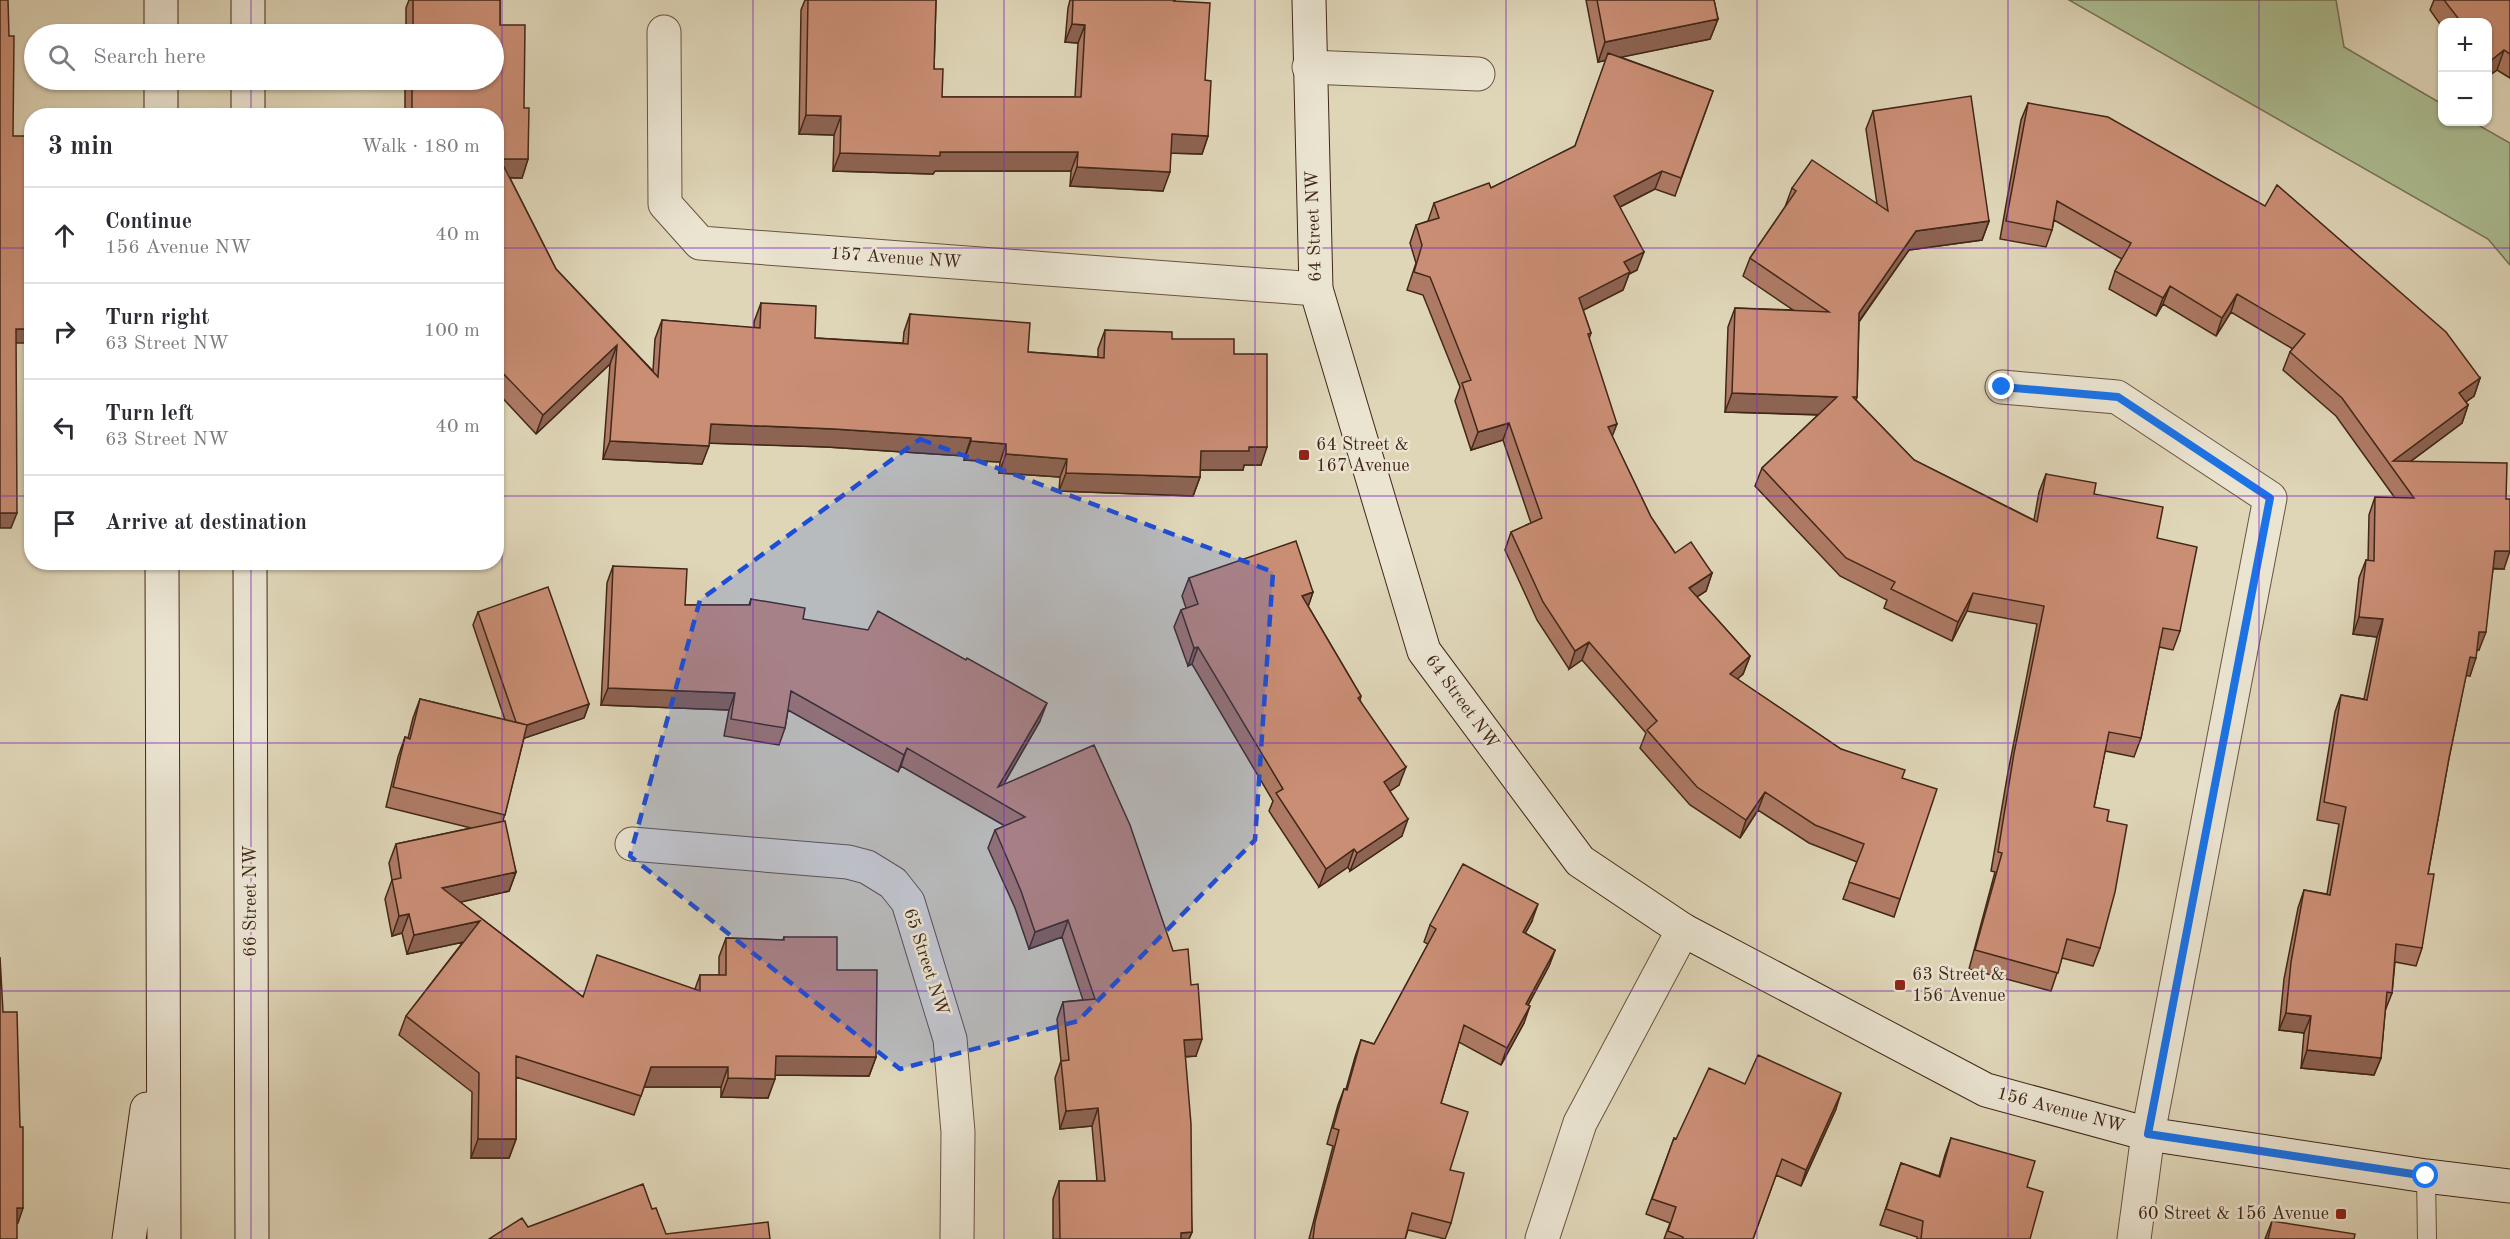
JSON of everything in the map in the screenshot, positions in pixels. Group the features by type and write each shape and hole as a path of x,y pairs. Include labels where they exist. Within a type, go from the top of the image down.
{"street":[{"path":"161,0 161,24"},
{"path":"248,0 248,24"},
{"name":"64 Street NW","path":"1309,0 1316,289 1424,651 1580,861 1683,930"},
{"name":"157 Avenue NW","path":"664,32 665,204 700,243 1316,289"},
{"path":"1309,67 1478,74"},
{"path":"161,90 161,108"},
{"path":"248,90 248,108"},
{"path":"2002,387 2118,397 2270,498 2148,1134 2134,1239"},
{"path":"162,570 164,1239"},
{"name":"66 Street NW","path":"250,570 252,1239"},
{"name":"65 Street NW","path":"632,844 848,862 867,867 893,883 908,903 950,1038 958,1132 957,1239"},
{"path":"1542,1239 1580,1123 1683,930"},
{"name":"156 Avenue NW","path":"1683,930 1986,1090 2148,1134 2426,1176 2510,1186"},
{"path":"129,1239 163,988"}],"lane":[{"path":"2426,1176 2427,1239"}],"highlighted area":[{"path":"920,439 1273,572 1255,840 1078,1021 900,1069 630,856 700,600"}],"green space":[{"path":"2069,0 2336,0 2344,47 2438,102 2438,126 2480,126 2510,143 2510,265 2488,239"}],"building":[{"path":"0,0 8,0 9,36 14,36 13,136 24,136 24,329 16,329 17,513 0,513"},
{"path":"413,0 500,0 500,24 413,24"},
{"path":"808,0 936,0 934,69 943,69 942,97 1081,97 1085,25 1072,24 1073,0 1175,0 1210,3 1205,80 1211,81 1208,136 1172,134 1170,172 1077,167 1078,152 940,152 940,156 840,153 841,116 806,115"},
{"path":"1597,0 1714,0 1718,19 1605,42"},
{"path":"2444,0 2510,0 2510,54 2504,50 2492,60 2492,18 2458,18"},
{"path":"504,25 525,25 524,108 529,108 528,159 504,159 504,108 412,108 412,90 504,90"},
{"path":"1608,53 1713,91 1681,178 1662,171 1614,196 1644,252 1624,262 1630,272 1579,298 1617,424 1608,427 1651,517 1675,553 1691,542 1712,573 1689,588 1750,656 1730,674 1841,749 1905,770 1902,778 1937,789 1900,899 1849,882 1864,844 1815,825 1765,792 1746,820 1697,787 1647,730 1657,721 1589,642 1575,651 1543,602 1511,532 1542,518 1509,423 1478,432 1462,383 1471,380 1430,277 1414,272 1422,245 1416,225 1439,218 1434,203 1489,183 1491,188 1575,146"},
{"path":"1971,96 1989,221 1916,231 1859,313 1857,397 1853,397 1914,460 2037,522 2046,474 2096,483 2094,494 2163,507 2157,538 2197,547 2180,631 2163,628 2141,738 2109,732 2094,807 2109,810 2107,821 2127,825 2115,892 2100,948 2067,939 2058,973 1975,950 2002,853 1998,852 2014,753 2044,606 1973,593 1958,622 1891,589 1895,582 1846,558 1762,468 1837,397 1732,393 1735,308 1829,312 1750,258 1796,191 1792,188 1812,160 1888,211 1873,111"},
{"path":"2028,103 2108,117 2265,206 2277,185 2446,332 2480,378 2459,393 2468,405 2393,461 2507,463 2506,499 2510,499 2510,551 2495,551 2486,632 2479,632 2476,658 2470,657 2449,758 2428,874 2434,874 2422,948 2396,944 2392,993 2387,992 2381,1058 2307,1050 2311,1016 2286,1013 2291,962 2304,890 2330,895 2346,807 2324,802 2341,695 2367,700 2383,619 2359,617 2366,560 2374,561 2375,497 2414,498 2342,398 2290,352 2305,334 2237,294 2222,318 2170,286 2163,298 2115,271 2131,243 2057,201 2052,230 2006,221"},
{"path":"504,167 556,269 658,377 662,320 760,328 761,303 816,306 815,338 908,344 910,314 1030,323 1028,352 1104,358 1105,330 1172,332 1172,339 1234,339 1234,354 1267,354 1267,447 1249,447 1249,451 1201,451 1200,477 1066,473 1067,459 1006,454 1006,444 971,441 971,438 834,429 711,424 709,446 610,441 617,345 543,415 504,374"},
{"path":"1296,541 1313,592 1302,596 1361,696 1358,698 1406,767 1384,782 1408,819 1357,853 1354,849 1326,869 1276,793 1283,789 1198,647 1194,648 1181,610 1198,604 1189,578"},
{"path":"613,566 687,569 685,605 750,605 751,599 805,608 803,619 868,630 878,611 1047,703 998,787 1094,745 1130,825 1173,951 1188,949 1191,985 1198,984 1202,1039 1184,1040 1191,1124 1192,1232 1181,1233 1181,1239 1060,1239 1059,1181 1105,1181 1098,1108 1066,1111 1061,1061 1069,1060 1063,1002 1095,999 1068,920 1035,932 1021,891 995,830 1025,817 907,748 904,755 791,691 785,728 731,719 735,693 608,688"},
{"path":"548,587 589,704 527,725 516,722 478,612"},
{"path":"420,699 527,725 505,815 393,787 405,737 410,739"},
{"path":"505,821 516,872 442,888 583,997 597,955 700,991 700,975 726,975 726,938 784,940 784,937 837,937 837,970 877,970 876,1057 776,1056 775,1079 728,1078 728,1067 651,1067 641,1096 516,1056 516,1139 478,1139 479,1073 406,1016 480,921 414,935 409,914 399,916 392,880 401,878 396,844"},
{"path":"1463,864 1538,904 1523,932 1555,950 1526,1004 1530,1006 1507,1048 1464,1025 1441,1103 1468,1112 1450,1170 1464,1173 1451,1223 1412,1213 1405,1239 1313,1239 1315,1222 1339,1130 1333,1128 1344,1089 1347,1090 1361,1040 1374,1044 1436,929 1430,925"},
{"path":"0,957 3,1012 17,1012 20,1127 23,1127 23,1208 17,1208 17,1239 0,1239"},
{"path":"1758,1055 1841,1093 1806,1170 1782,1159 1753,1239 1683,1239 1668,1231 1676,1207 1652,1199 1674,1138 1676,1139 1709,1068 1745,1084"},
{"path":"1951,1138 2035,1161 2027,1187 2043,1192 2030,1239 1921,1239 1923,1221 1886,1209 1901,1163 1940,1177"},
{"path":"643,1184 652,1209 656,1208 666,1234 768,1222 770,1239 489,1239 522,1218 528,1227"},
{"path":"2272,1221 2355,1234 2354,1239 2268,1239"}],"place":[{"name":"64 Street & 167 Avenue","path":"1304,455"},
{"name":"63 Street & 156 Avenue","path":"1900,985"},
{"name":"60 Street & 156 Avenue","path":"2341,1214"}],"route":[{"path":"2002,387 2118,397 2270,498 2148,1134 2426,1176"}]}
